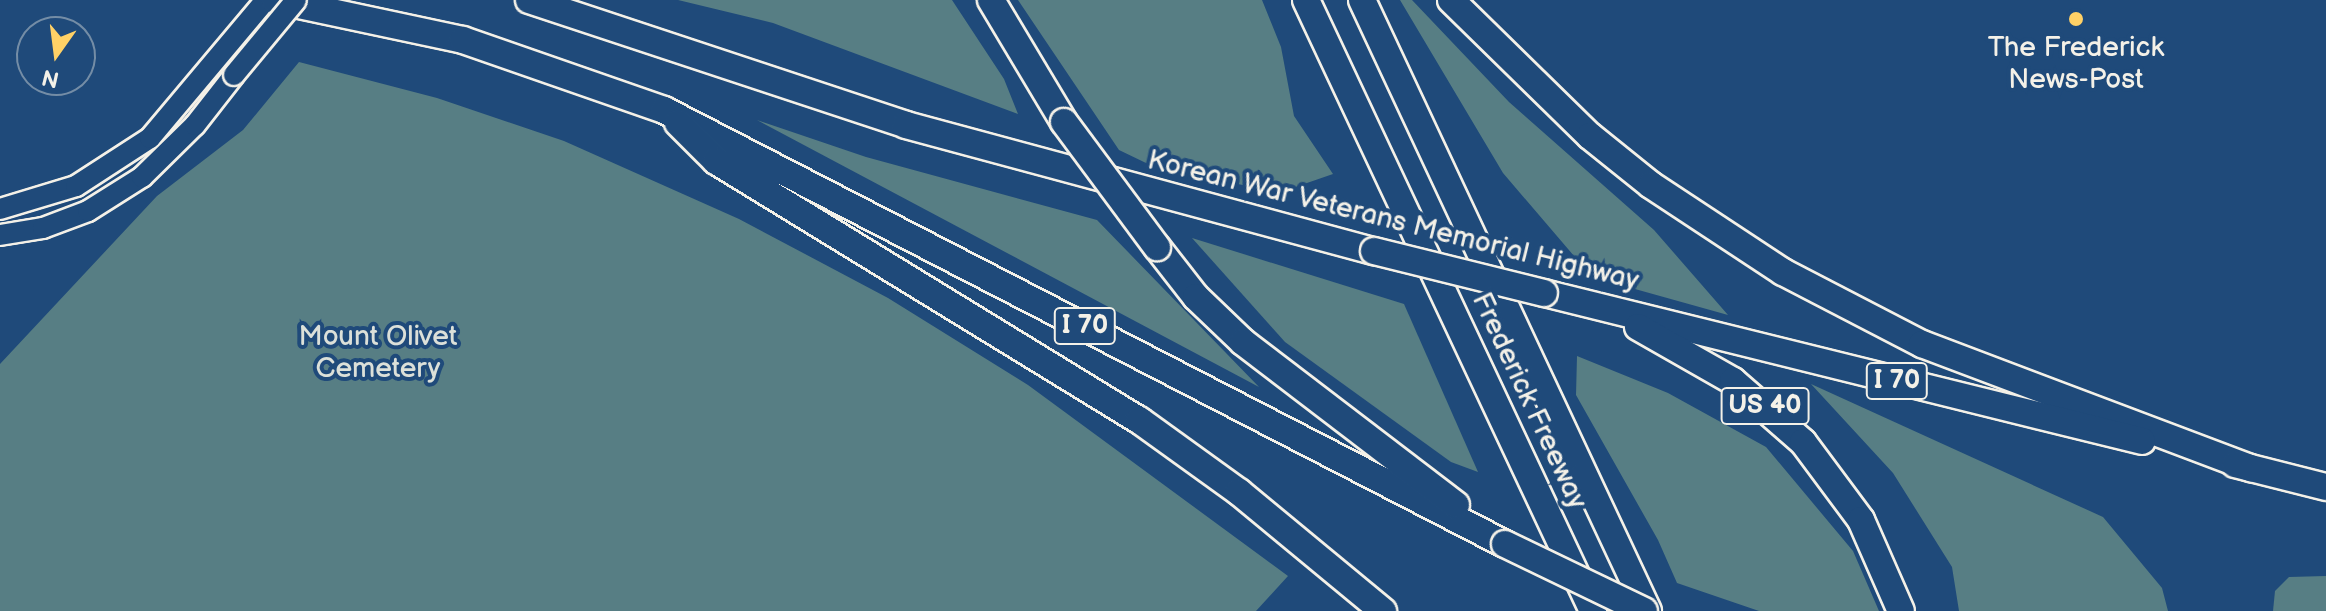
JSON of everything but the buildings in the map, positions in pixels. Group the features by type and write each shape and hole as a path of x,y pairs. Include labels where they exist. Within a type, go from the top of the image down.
{"highway":[{"name":"I 70","path":"275,0 463,40 664,110 1505,544 1648,611"},
{"name":"Korean War Veterans Memorial Highway","path":"529,0 906,125 1374,251 2251,468"},
{"path":"991,0 1064,122 1196,297 1243,342 1505,544"},
{"name":"Frederick Freeway","path":"1306,0 1593,611"},
{"name":"Frederick Freeway","path":"1362,0 1648,611"},
{"path":"1451,0 1590,136 1651,185 1783,272 1922,344 2251,468"},
{"path":"664,110 716,161 1139,420 1239,492 1383,611"},
{"name":"US 40","path":"1544,293 1648,331 1694,356 1769,409 1803,442 1861,520 1901,611"},
{"name":"I 70","path":"2251,468 2326,487"}],"main road":[{"path":"0,209 51,197 101,173 168,121 266,0"},
{"path":"0,235 43,228 88,211 142,177 195,125 296,0"}],"green space":[{"path":"678,0 952,0 1004,79 1018,114 773,23"},
{"path":"1018,0 1262,0 1281,47 1294,116 1333,174 1278,193 1146,163 1119,150"},
{"path":"1400,0 1412,0 1509,102 1654,230 1728,315 1592,277 1503,173"},
{"name":"Mount Olivet Cemetery","path":"299,62 437,98 564,141 739,219 888,298 1028,385 1288,576 1256,611 0,611 0,364 157,196 243,130"},
{"path":"757,120 866,157 1097,220 1259,387"},
{"path":"1192,238 1404,304 1478,472 1451,462 1285,342"},
{"path":"1577,356 1668,393 1766,447 1853,551 1879,611 1759,611 1677,583 1658,540 1576,395"},
{"path":"1811,384 2103,517 2162,588 2168,611 1959,611 1952,567 1893,473"},
{"path":"2326,576 2326,611 2273,611 2275,591 2289,577"}],"place":[{"name":"The Frederick News-Post","path":"2076,19"}]}
